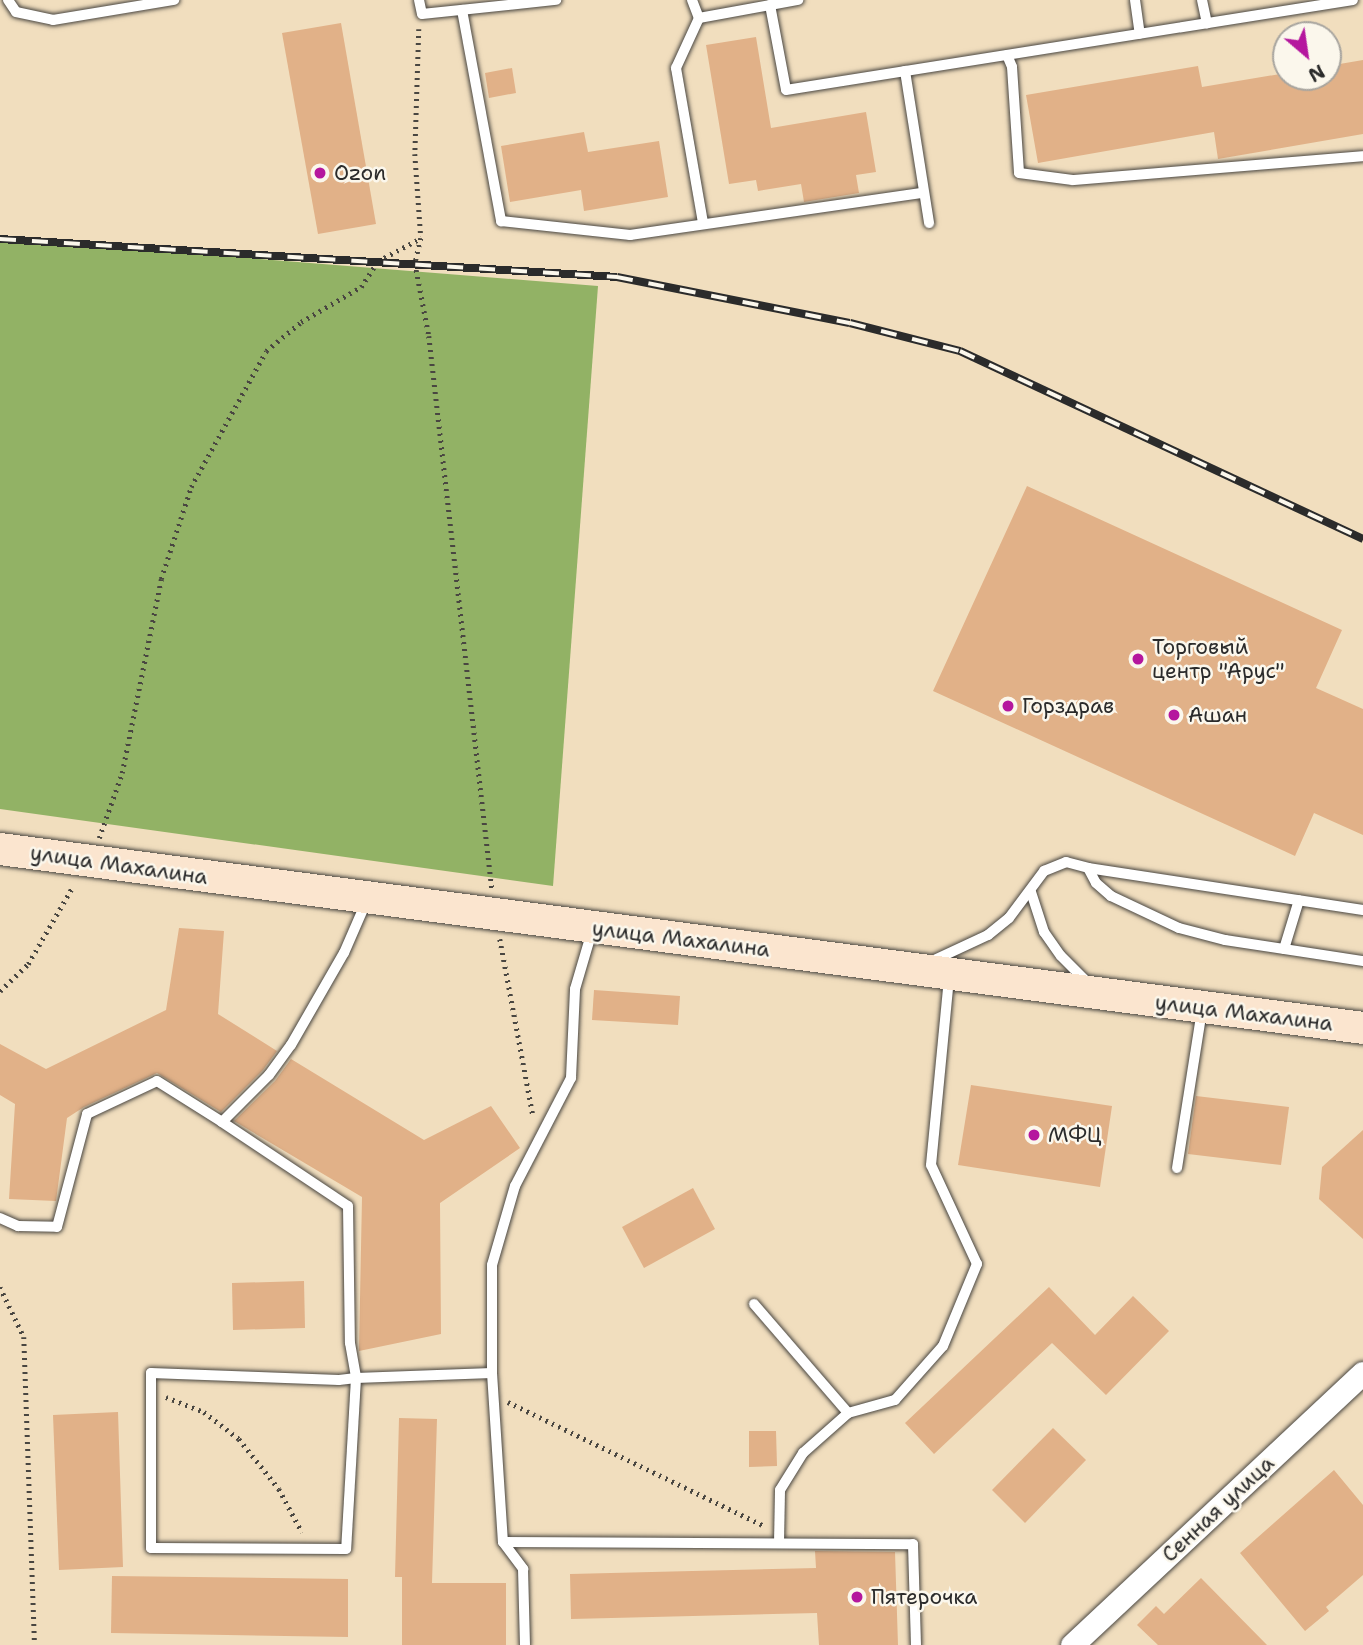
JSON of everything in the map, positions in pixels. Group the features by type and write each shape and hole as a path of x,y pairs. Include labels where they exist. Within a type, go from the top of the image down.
{"street":[{"name":"улица Махалина","path":"0,849 1363,1028"},
{"name":"Сенная улица","path":"1072,1645 1363,1373"}],"lane":[{"path":"8,0 16,12 52,20 174,0"},
{"path":"419,0 422,14 556,0"},
{"path":"692,0 699,18 676,68 703,222"},
{"path":"699,18 798,0"},
{"path":"1135,0 1139,34"},
{"path":"1202,0 1207,23"},
{"path":"770,5 786,90 1353,0"},
{"path":"462,10 501,221 630,235 703,222 923,193"},
{"path":"1007,55 1012,68 1019,173 1073,180 1363,156"},
{"path":"905,71 929,223"},
{"path":"914,969 988,934 1009,918 1031,892 1037,878 1055,865 1066,862 1088,868 1363,910"},
{"path":"1088,868 1096,883 1111,896 1179,928 1225,940 1363,961"},
{"path":"1031,892 1044,932 1061,956 1099,994"},
{"path":"222,1122 269,1075 291,1045 344,953 368,898"},
{"path":"1284,949 1299,900"},
{"path":"525,1645 523,1569 503,1542 492,1373 492,1265 515,1186 571,1078 575,989 593,927"},
{"path":"779,1538 780,1490 803,1453 848,1413 895,1400 943,1346 977,1264 931,1165 949,974"},
{"path":"1177,1168 1202,1008"},
{"path":"0,1218 18,1226 58,1227 87,1114 157,1081 348,1206 350,1343 356,1378 346,1549 151,1548 151,1373 339,1380 356,1378 492,1373"},
{"path":"754,1304 848,1413"},
{"path":"503,1542 779,1538 913,1544 916,1645"}],"path":[{"path":"422,14 415,80 415,154 421,238 415,263 429,336 495,914 531,1099 536,1145"},
{"path":"0,991 28,964 98,839 122,773 161,579 191,487 265,351 301,322 361,287 378,261 421,238"},
{"path":"0,1287 24,1337 35,1645"},
{"path":"151,1387 204,1412 239,1439 279,1489 310,1549"},
{"path":"493,1395 779,1538"}],"green space":[{"path":"0,238 598,286 553,886 0,809"}],"building":[{"path":"341,23 376,224 318,234 282,33"},
{"path":"756,37 771,128 866,112 876,172 856,175 859,193 804,202 801,184 758,191 756,180 729,184 706,45"},
{"path":"1363,60 1363,134 1218,159 1214,132 1038,163 1026,95 1198,66 1202,87 1272,75 1272,91 1342,91 1342,64"},
{"path":"512,68 516,93 489,98 485,73"},
{"path":"584,132 588,152 659,141 668,197 584,211 581,190 510,202 501,146"},
{"name":"Торговый центр \"Арус\"","path":"1027,486 1342,630 1316,688 1363,709 1363,835 1314,813 1295,856 933,691"},
{"path":"179,928 224,931 218,1014 277,1051 263,1070 221,1112 157,1073 84,1107 67,1118 56,1201 9,1199 15,1104 0,1095 0,1044 46,1069 166,1010"},
{"path":"594,990 680,996 678,1025 592,1020"},
{"path":"291,1059 424,1140 491,1106 520,1148 440,1203 441,1334 359,1351 362,1197 234,1121 275,1081"},
{"path":"971,1085 1112,1106 1100,1187 958,1165"},
{"path":"1196,1096 1289,1107 1281,1165 1188,1154"},
{"path":"1363,1130 1363,1239 1319,1199 1322,1167"},
{"path":"693,1188 715,1229 644,1268 622,1227"},
{"path":"304,1281 305,1328 233,1330 232,1283"},
{"path":"1049,1287 1095,1335 1133,1296 1169,1331 1106,1395 1052,1343 934,1454 905,1423"},
{"path":"118,1412 123,1567 59,1570 53,1415"},
{"path":"399,1418 437,1419 432,1583 506,1583 506,1645 402,1645 402,1577 395,1577"},
{"path":"1053,1428 1086,1460 1025,1523 992,1490"},
{"path":"749,1431 776,1431 777,1466 749,1467"},
{"path":"1334,1470 1363,1505 1363,1575 1326,1607 1329,1611 1305,1631 1240,1553"},
{"path":"815,1551 895,1552 898,1645 819,1645 817,1613 571,1619 570,1574 816,1568"},
{"path":"112,1576 348,1579 348,1637 111,1633"},
{"path":"1201,1578 1267,1645 1158,1645 1137,1625 1156,1606 1164,1614"}],"railway":[{"path":"0,239 617,277 850,323 960,351 1363,539"}],"place":[{"name":"Ozon","path":"320,173"},
{"name":"Торговый центр \"Арус\"","path":"1138,659"},
{"name":"Горздрав","path":"1008,706"},
{"name":"Ашан","path":"1174,715"},
{"name":"МФЦ","path":"1034,1135"},
{"name":"Пятерочка","path":"857,1597"}]}
